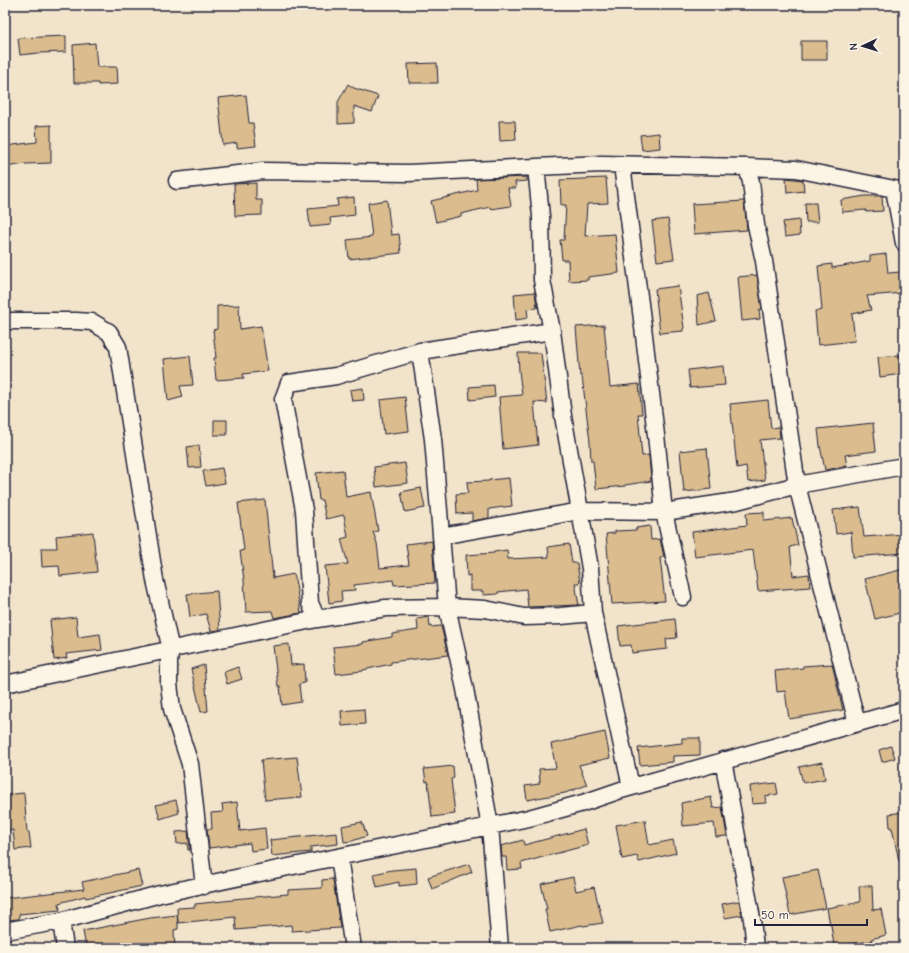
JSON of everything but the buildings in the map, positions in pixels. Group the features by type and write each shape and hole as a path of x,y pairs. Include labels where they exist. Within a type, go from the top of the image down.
{"street":[{"path":"622,165 646,351 664,512 683,597"},
{"path":"177,181 263,171 408,173 536,167 622,165 747,167 796,170 899,190 904,243"},
{"path":"536,167 541,216 542,280 552,331 563,416 590,568 593,613 631,786"},
{"path":"747,167 751,182 756,225 764,261 797,485 857,723"},
{"path":"5,320 92,322 109,332 118,347 155,580 172,650 169,662 169,684 172,709 190,764 204,886"},
{"path":"317,619 310,602 304,510 283,399 289,382 336,376 420,351 552,331"},
{"path":"420,351 433,439 447,607 465,689 490,826 500,948"},
{"path":"441,536 580,511 664,512 737,500 797,485 904,466"},
{"path":"5,684 317,619 386,608 447,607 485,609 524,617 593,613"},
{"path":"5,931 61,920 160,894 473,831 529,818 583,804 631,786 904,710"},
{"path":"723,760 752,918 755,948"},
{"path":"339,857 353,948"},
{"path":"61,920 64,948"}]}
